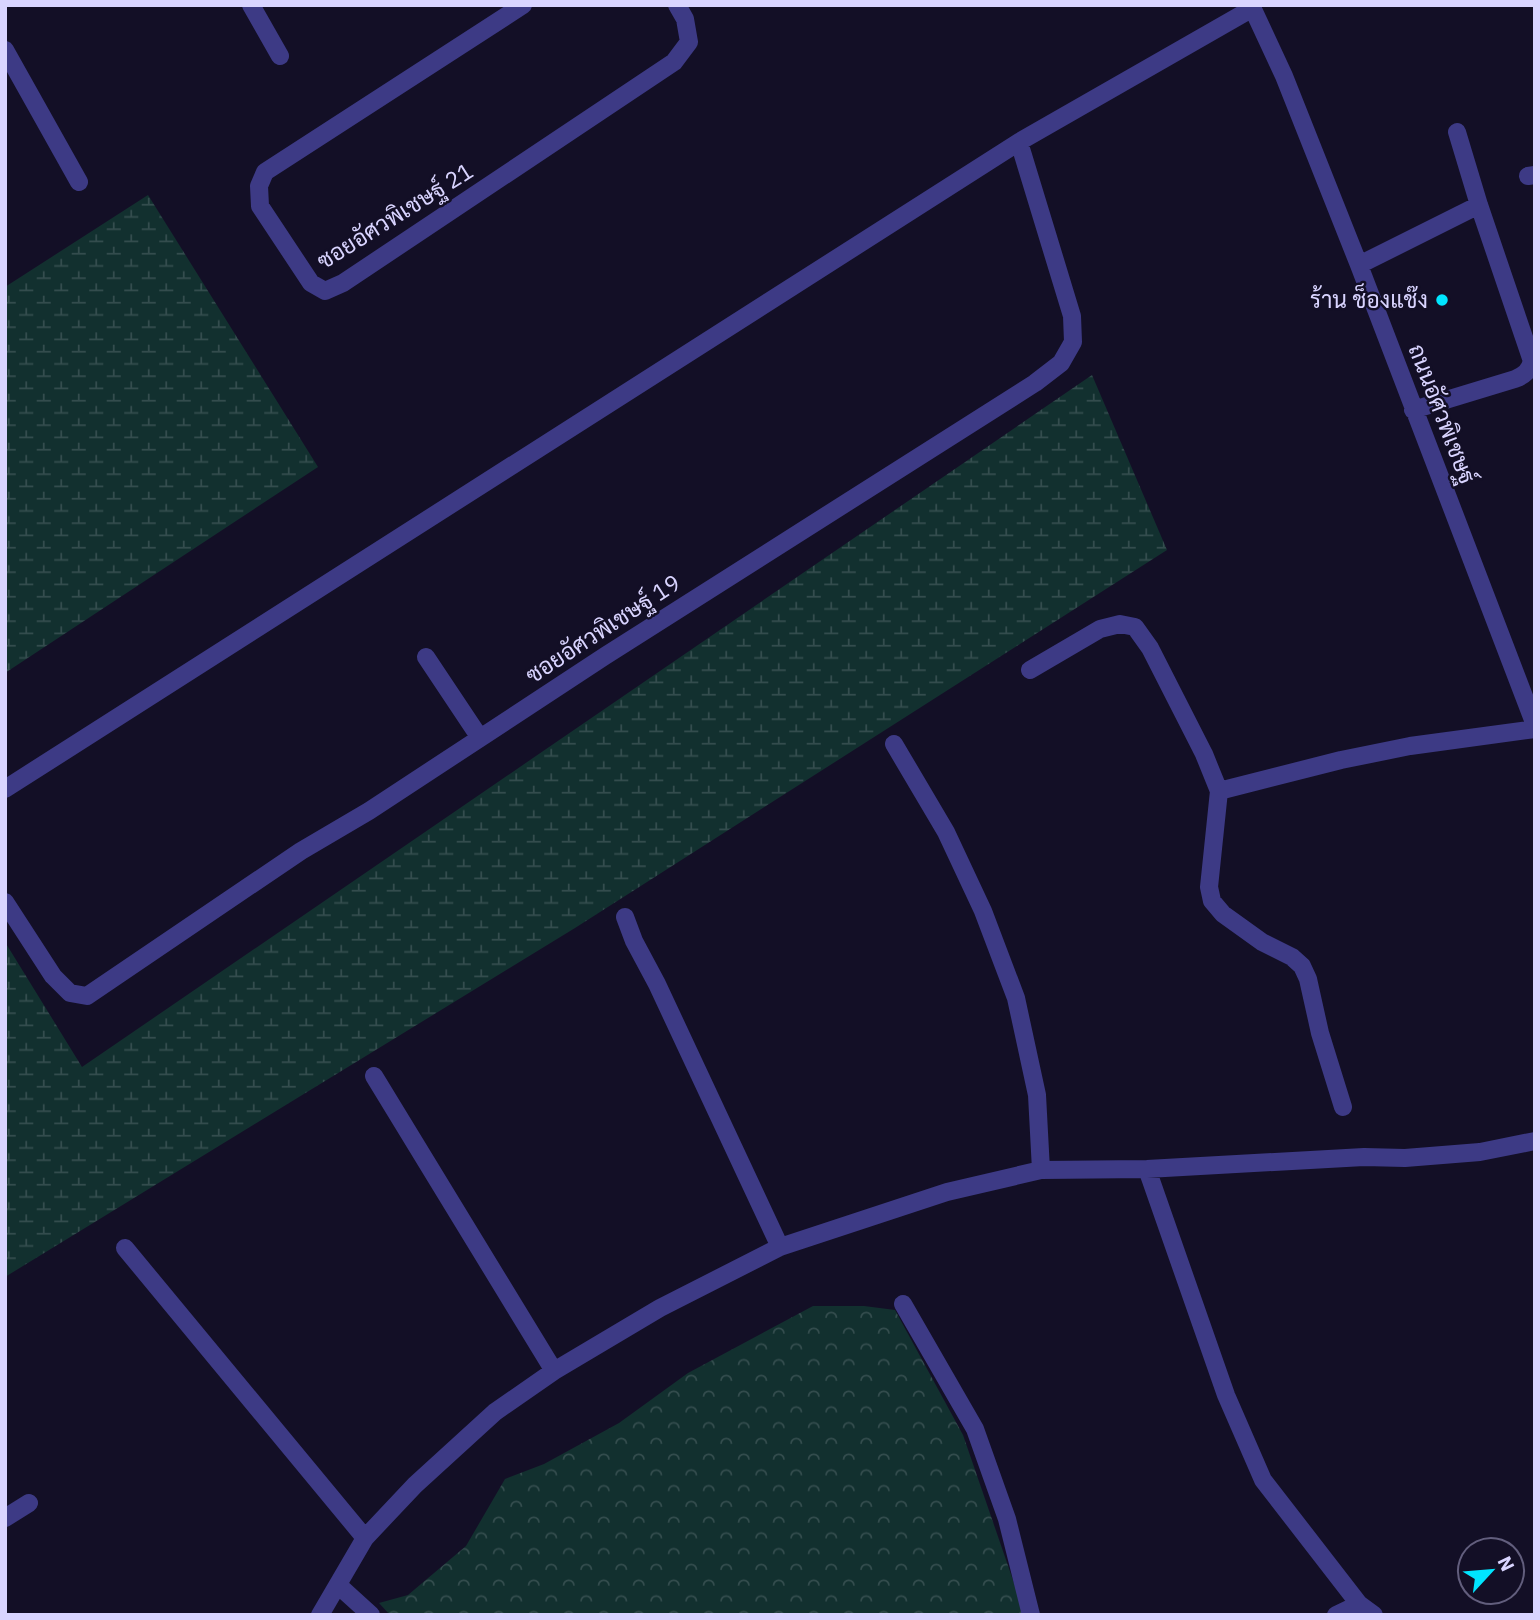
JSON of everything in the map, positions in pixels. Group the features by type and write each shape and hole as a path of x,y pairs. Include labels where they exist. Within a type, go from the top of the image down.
{"street":[{"path":"251,5 280,55"},
{"name":"ซอยอัศวพิเชษฐ์ 21","path":"523,5 265,173 259,186 260,206 311,283 325,291 343,283 674,62 689,42 685,19 677,5"},
{"path":"5,789 1019,142 1252,6"},
{"name":"ถนนอัศวพิเชษฐ์","path":"1252,6 1284,76 1413,410 1529,694 1535,727"},
{"path":"5,50 79,182"},
{"path":"1413,410 1515,379 1530,369 1532,361 1457,132"},
{"name":"ซอยอัศวพิเชษฐ์ 19","path":"5,902 53,976 70,993 87,996 301,851 369,811 605,656 967,428 1061,363 1073,342 1072,316 1019,142"},
{"path":"1359,265 1479,205"},
{"path":"1030,670 1100,629 1120,624 1135,627 1150,648 1204,754 1219,791 1209,887 1212,901 1233,921 1262,942 1292,957 1302,966 1308,979 1320,1033 1343,1107"},
{"path":"426,657 480,738"},
{"path":"1219,791 1409,746 1535,727"},
{"path":"894,744 946,832 983,911 1016,998 1037,1095 1041,1170"},
{"path":"625,917 780,1247"},
{"path":"374,1076 554,1371"},
{"path":"320,1615 365,1538 415,1485 495,1412 554,1371 660,1308 780,1247 947,1192 1041,1170 1147,1169 1364,1157 1405,1158 1480,1152 1532,1142"},
{"path":"1147,1169 1226,1395 1263,1480 1367,1610 1336,1615"},
{"path":"125,1248 365,1538"},
{"path":"903,1304 975,1429 1007,1519 1031,1615"},
{"path":"5,1518 29,1503"},
{"path":"338,1585 370,1615"}],"green space":[{"path":"148,195 318,467 5,673 5,287"},
{"path":"1092,375 1167,550 575,928 5,1277 5,942 82,1067"},
{"path":"813,1306 864,1306 895,1310 963,1435 1025,1615 390,1615 379,1603 408,1595 466,1546 505,1479 544,1464 619,1423 688,1373"}],"place":[{"name":"ร้าน ช็องแช๊ง","path":"1442,300"}]}
